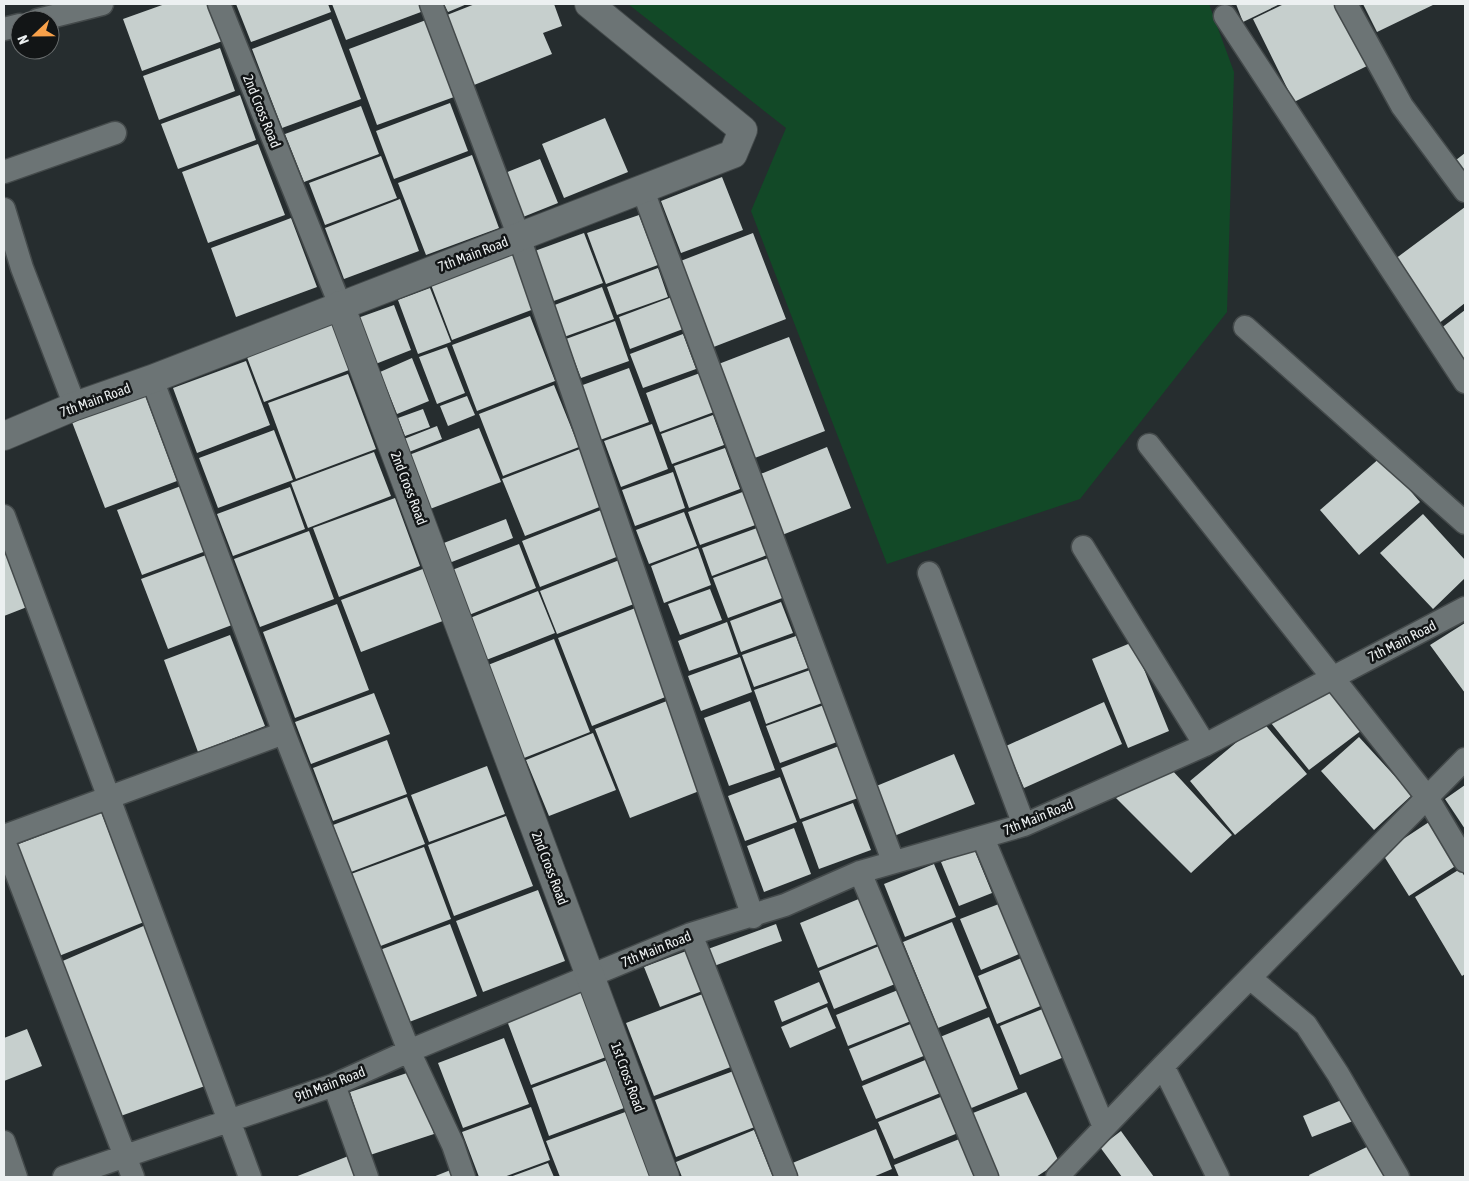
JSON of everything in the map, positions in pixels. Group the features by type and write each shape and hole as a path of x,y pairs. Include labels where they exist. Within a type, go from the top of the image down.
{"street":[{"path":"60,14 102,4"},
{"name":"2nd Cross Road","path":"219,4 340,305 591,976"},
{"path":"431,4 519,237 753,916"},
{"name":"7th Main Road","path":"4,436 75,406 152,379 733,154 743,130 589,4"},
{"path":"1346,4 1402,106 1465,192"},
{"path":"1224,16 1465,382"},
{"path":"4,172 115,134"},
{"path":"642,188 893,861"},
{"path":"4,209 22,268 75,406"},
{"path":"1245,327 1465,524"},
{"path":"152,379 284,733 409,1051 453,1145 464,1177"},
{"path":"1149,445 1427,797 1465,861"},
{"path":"4,516 108,797 231,1120 250,1177"},
{"path":"1082,547 1205,745"},
{"path":"929,573 1024,824"},
{"name":"7th Main Road","path":"591,976 691,934 785,905 860,872 893,861 983,838 1024,824 1205,745 1465,608"},
{"path":"4,836 284,733"},
{"path":"1058,1177 1163,1066 1465,759"},
{"path":"983,838 1104,1127"},
{"path":"4,841 133,1177"},
{"path":"860,872 987,1177"},
{"path":"691,934 786,1177"},
{"name":"9th Main Road","path":"64,1177 334,1085 409,1051 591,976"},
{"name":"1st Cross Road","path":"591,976 666,1177"},
{"path":"1250,978 1306,1025 1338,1074 1398,1177"},
{"path":"1163,1066 1218,1177"},
{"path":"334,1085 367,1177"},
{"path":"4,1142 16,1177"}],"green space":[{"path":"628,4 1209,4 1234,72 1227,312 1080,499 887,564 751,211 786,128"}],"building":[{"path":"165,4 211,4 225,40 142,71 123,19"},
{"path":"236,4 328,4 331,12 251,42"},
{"path":"332,4 427,4 429,9 346,40"},
{"path":"444,4 467,4 448,12"},
{"path":"475,4 554,4 562,26 543,33 552,54 474,85 447,15"},
{"path":"1236,4 1280,4 1243,22"},
{"path":"1284,4 1337,4 1367,66 1294,102 1253,19"},
{"path":"1363,4 1435,4 1377,32"},
{"path":"331,19 361,99 282,128 252,49"},
{"path":"426,20 454,97 377,125 349,49"},
{"path":"220,48 235,91 159,120 143,76"},
{"path":"240,95 256,140 178,169 161,124"},
{"path":"450,103 468,151 394,179 376,131"},
{"path":"361,106 379,154 304,182 285,134"},
{"path":"605,118 628,172 564,198 542,144"},
{"path":"258,144 285,215 208,243 182,172"},
{"path":"1465,153 1465,172 1456,160"},
{"path":"472,155 499,228 426,255 398,183"},
{"path":"381,156 397,198 325,225 309,183"},
{"path":"540,159 558,203 518,219 500,175"},
{"path":"722,177 743,230 681,253 661,201"},
{"path":"400,199 419,251 344,279 325,228"},
{"path":"1465,207 1465,303 1438,324 1391,262"},
{"path":"639,215 658,265 606,284 587,233"},
{"path":"291,218 317,287 236,317 211,248"},
{"path":"584,233 603,283 551,302 532,252"},
{"path":"753,233 786,319 711,348 678,262"},
{"path":"511,251 534,309 452,340 430,282"},
{"path":"658,268 668,297 617,315 607,287"},
{"path":"602,287 614,319 564,337 552,306"},
{"path":"430,288 451,342 418,354 398,300"},
{"path":"672,297 683,329 630,349 619,317"},
{"path":"394,305 411,350 373,365 355,319"},
{"path":"1465,310 1465,378 1436,332"},
{"path":"530,316 555,381 477,411 452,345"},
{"path":"331,320 349,370 264,402 245,352"},
{"path":"615,321 629,361 581,378 566,339"},
{"path":"683,334 696,369 643,388 630,354"},
{"path":"789,337 825,431 752,459 716,365"},
{"path":"447,347 465,393 437,404 419,357"},
{"path":"412,358 429,401 397,414 380,372"},
{"path":"246,361 270,425 197,453 173,388"},
{"path":"629,368 649,422 600,440 580,386"},
{"path":"700,373 714,412 660,432 646,393"},
{"path":"348,374 376,449 296,479 268,403"},
{"path":"554,385 579,447 503,476 479,414"},
{"path":"145,395 177,481 105,508 72,422"},
{"path":"467,396 475,415 448,426 440,406"},
{"path":"423,409 430,427 405,436 398,418"},
{"path":"713,415 724,445 672,464 661,434"},
{"path":"652,424 668,469 621,487 604,441"},
{"path":"437,426 442,439 409,452 404,439"},
{"path":"479,428 501,482 430,509 409,455"},
{"path":"274,430 293,480 218,508 199,458"},
{"path":"827,447 851,508 782,535 758,475"},
{"path":"725,448 740,489 689,508 674,466"},
{"path":"580,449 602,506 525,536 502,479"},
{"path":"374,452 391,496 308,528 291,483"},
{"path":"1381,457 1420,502 1359,555 1320,510"},
{"path":"673,472 685,508 635,526 622,490"},
{"path":"181,486 206,551 142,575 117,510"},
{"path":"290,487 305,529 233,556 217,514"},
{"path":"748,490 761,523 700,545 688,512"},
{"path":"395,498 420,566 339,597 313,528"},
{"path":"606,508 624,554 540,587 522,541"},
{"path":"684,512 697,546 649,564 636,530"},
{"path":"1423,514 1465,560 1465,578 1433,609 1380,553"},
{"path":"506,519 513,538 444,565 436,546"},
{"path":"757,528 767,555 712,576 702,548"},
{"path":"309,531 334,599 260,627 234,559"},
{"path":"519,544 536,588 464,617 447,572"},
{"path":"4,547 27,607 4,616"},
{"path":"698,548 711,585 664,603 651,566"},
{"path":"206,555 232,625 168,649 141,579"},
{"path":"771,557 785,597 728,618 713,578"},
{"path":"622,559 639,602 557,634 540,591"},
{"path":"428,567 448,619 361,652 341,600"},
{"path":"710,589 722,620 680,635 668,604"},
{"path":"538,591 555,633 481,662 465,620"},
{"path":"781,602 793,633 741,652 730,621"},
{"path":"337,604 369,690 295,718 263,632"},
{"path":"638,607 673,694 592,726 558,638"},
{"path":"727,622 738,654 689,671 678,641"},
{"path":"1465,623 1465,693 1430,645"},
{"path":"230,635 265,726 198,752 164,660"},
{"path":"796,636 808,668 754,687 742,655"},
{"path":"554,639 590,732 519,760 483,667"},
{"path":"1133,642 1169,731 1128,748 1092,659"},
{"path":"740,657 752,692 701,711 688,676"},
{"path":"810,670 822,703 766,724 754,690"},
{"path":"1330,690 1362,730 1309,770 1267,718"},
{"path":"374,693 390,734 311,764 295,722"},
{"path":"672,699 707,788 630,818 595,729"},
{"path":"750,701 775,770 729,786 704,718"},
{"path":"1104,702 1122,744 1024,788 1006,746"},
{"path":"824,705 837,742 780,763 766,726"},
{"path":"1262,721 1307,774 1235,835 1190,781"},
{"path":"593,733 616,790 549,816 526,760"},
{"path":"1359,737 1412,795 1374,830 1321,771"},
{"path":"387,740 407,794 333,821 313,768"},
{"path":"839,746 858,798 800,819 781,768"},
{"path":"954,754 975,804 894,836 874,787"},
{"path":"487,766 505,814 429,842 411,795"},
{"path":"1171,769 1232,835 1191,873 1116,798"},
{"path":"780,777 797,822 745,841 728,796"},
{"path":"1465,785 1465,829 1445,799"},
{"path":"407,797 425,844 351,872 333,825"},
{"path":"853,803 871,850 819,869 802,822"},
{"path":"101,812 144,922 54,958 11,847"},
{"path":"506,816 533,886 454,916 428,845"},
{"path":"1429,822 1457,865 1409,896 1382,853"},
{"path":"794,828 811,874 764,892 747,846"},
{"path":"424,847 451,919 378,947 351,874"},
{"path":"974,849 992,893 959,906 941,862"},
{"path":"934,864 956,917 905,937 884,884"},
{"path":"1460,869 1465,877 1465,974 1462,976 1415,897"},
{"path":"538,890 565,961 483,992 456,921"},
{"path":"866,896 885,941 818,968 800,923"},
{"path":"1004,902 1024,952 981,970 960,919"},
{"path":"952,922 987,1008 938,1028 903,942"},
{"path":"148,924 205,1086 115,1118 58,963"},
{"path":"450,924 477,996 404,1024 377,951"},
{"path":"776,924 782,941 714,966 708,949"},
{"path":"884,944 900,982 834,1009 819,971"},
{"path":"689,950 705,990 660,1007 644,967"},
{"path":"1024,957 1043,1005 997,1024 978,976"},
{"path":"819,982 828,1003 782,1022 774,1001"},
{"path":"580,990 606,1057 531,1085 506,1018"},
{"path":"898,990 911,1021 848,1046 836,1015"},
{"path":"708,992 736,1065 654,1096 626,1023"},
{"path":"1050,1006 1069,1055 1020,1075 1000,1026"},
{"path":"827,1007 836,1028 790,1048 781,1027"},
{"path":"989,1017 1018,1089 969,1109 940,1037"},
{"path":"913,1023 926,1055 862,1081 849,1049"},
{"path":"27,1029 42,1066 4,1081 4,1038"},
{"path":"504,1038 529,1104 463,1128 438,1063"},
{"path":"930,1058 943,1092 876,1119 862,1086"},
{"path":"607,1060 624,1108 549,1136 532,1088"},
{"path":"739,1069 760,1125 676,1157 655,1100"},
{"path":"413,1071 434,1134 370,1155 350,1092"},
{"path":"1026,1092 1059,1162 1036,1177 999,1177 973,1113"},
{"path":"943,1096 958,1133 894,1159 878,1122"},
{"path":"1344,1099 1353,1121 1312,1137 1303,1116"},
{"path":"531,1107 550,1160 504,1177 479,1177 462,1132"},
{"path":"628,1111 653,1177 560,1177 546,1141"},
{"path":"876,1129 892,1169 873,1177 795,1177 790,1164"},
{"path":"754,1130 773,1177 682,1177 676,1162"},
{"path":"1121,1131 1154,1177 1122,1177 1100,1147"},
{"path":"962,1138 978,1177 899,1177 894,1165"},
{"path":"1371,1145 1387,1177 1310,1177 1309,1175"},
{"path":"351,1155 360,1177 295,1177"},
{"path":"548,1163 554,1177 510,1177"},
{"path":"453,1169 456,1177 433,1177"}]}
